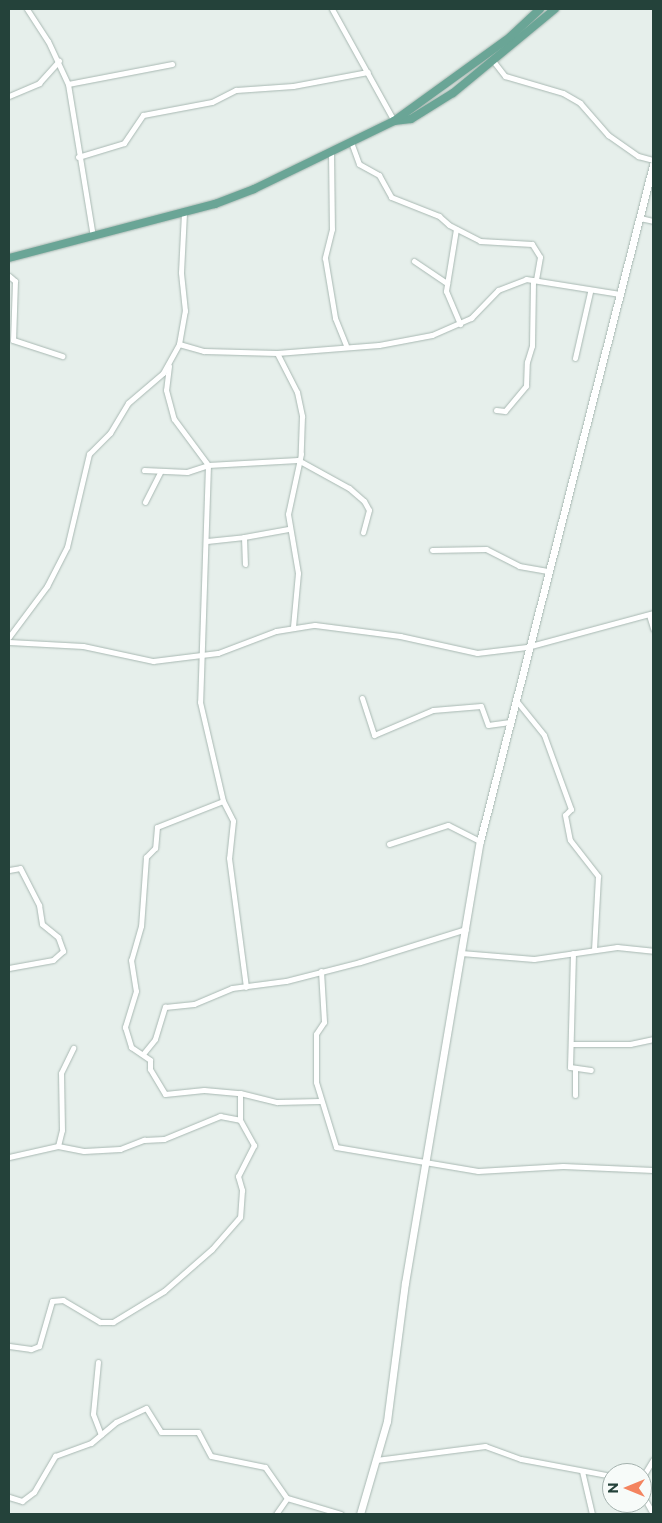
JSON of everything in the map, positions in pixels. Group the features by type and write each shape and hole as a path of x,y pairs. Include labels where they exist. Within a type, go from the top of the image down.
{"main road":[{"path":"9,258 184,213 254,189 394,121 510,37 540,9"},
{"path":"394,121 411,119 494,62 555,9"},
{"path":"360,1514 387,1421 426,1165 480,841 527,647 653,165"}],"street":[{"path":"26,9 59,61 68,84 78,157 93,236"},
{"path":"332,9 394,121"},
{"path":"9,96 38,83 59,61"},
{"path":"494,62 505,76 563,93 580,102 608,135 638,156 653,160"},
{"path":"68,84 172,64"},
{"path":"78,157 124,143 143,115 212,102 236,90 293,86 368,72"},
{"path":"351,142 359,164 379,175 391,196 439,216 456,229 480,241 532,244 540,257 534,280 532,346 527,362 526,386 505,411 496,410"},
{"path":"331,151 332,229 325,258 335,318 346,345"},
{"path":"9,637 47,586 67,546 89,454 110,433 128,403 163,373 179,344 185,311 181,272 184,213"},
{"path":"640,218 653,221"},
{"path":"456,229 453,266 447,283 448,299 460,324"},
{"path":"414,261 447,283"},
{"path":"9,276 15,281 13,340 62,356"},
{"path":"179,344 204,351 277,353 346,345 378,345 432,335 472,318 510,282 534,280 590,292 620,294"},
{"path":"574,358 590,292"},
{"path":"277,353 297,392 302,416 288,529 298,573 293,627"},
{"path":"169,363 166,390 174,419 208,466 202,654 203,724 223,801 234,821 229,858 246,987"},
{"path":"144,470 187,472 208,466 298,460 349,488 364,501 369,510 362,532"},
{"path":"145,502 160,472"},
{"path":"207,541 288,529"},
{"path":"244,537 244,564"},
{"path":"432,550 486,549 519,566 548,571"},
{"path":"9,643 83,646 153,661 202,654 293,627 315,625 400,636 477,653 527,647 651,614 653,628"},
{"path":"362,698 374,735 433,710 481,706 488,725 510,722"},
{"path":"515,699 526,708 544,736 571,809 565,815 570,840 598,876 594,950"},
{"path":"223,801 157,827 155,848 146,857 141,926 131,960 136,991 125,1027 131,1047 143,1054 165,1094 204,1090 240,1093 277,1102 320,1100"},
{"path":"389,844 448,825 480,841"},
{"path":"9,870 20,868 39,905 42,924 58,937 63,951 53,960 9,968"},
{"path":"143,1054 155,1039 165,1007 210,1001 232,988 246,987 321,971 466,929"},
{"path":"461,953 534,958 616,947 653,951"},
{"path":"573,953 570,1067 575,1070 591,1070"},
{"path":"321,971 324,1022 316,1034 320,1100 336,1147 426,1165 478,1171 563,1166 653,1170"},
{"path":"572,1044 630,1044 653,1039"},
{"path":"58,1146 62,1130 61,1073 73,1048"},
{"path":"575,1070 575,1095"},
{"path":"9,1346 31,1349 39,1346 52,1301 57,1299 100,1322 113,1322 164,1291 212,1249 240,1217 243,1205 238,1176 254,1145 240,1120 240,1093"},
{"path":"9,1158 58,1146 84,1151 120,1149 144,1140 164,1139 220,1116 240,1120"},
{"path":"98,1362 93,1414 101,1435"},
{"path":"9,1497 22,1501 34,1492 55,1456 101,1435 146,1408 161,1432 198,1432 211,1456 265,1467 287,1498 341,1514"},
{"path":"376,1460 485,1446 521,1459 602,1474"},
{"path":"582,1471 592,1514"},
{"path":"276,1514 287,1498"}]}
